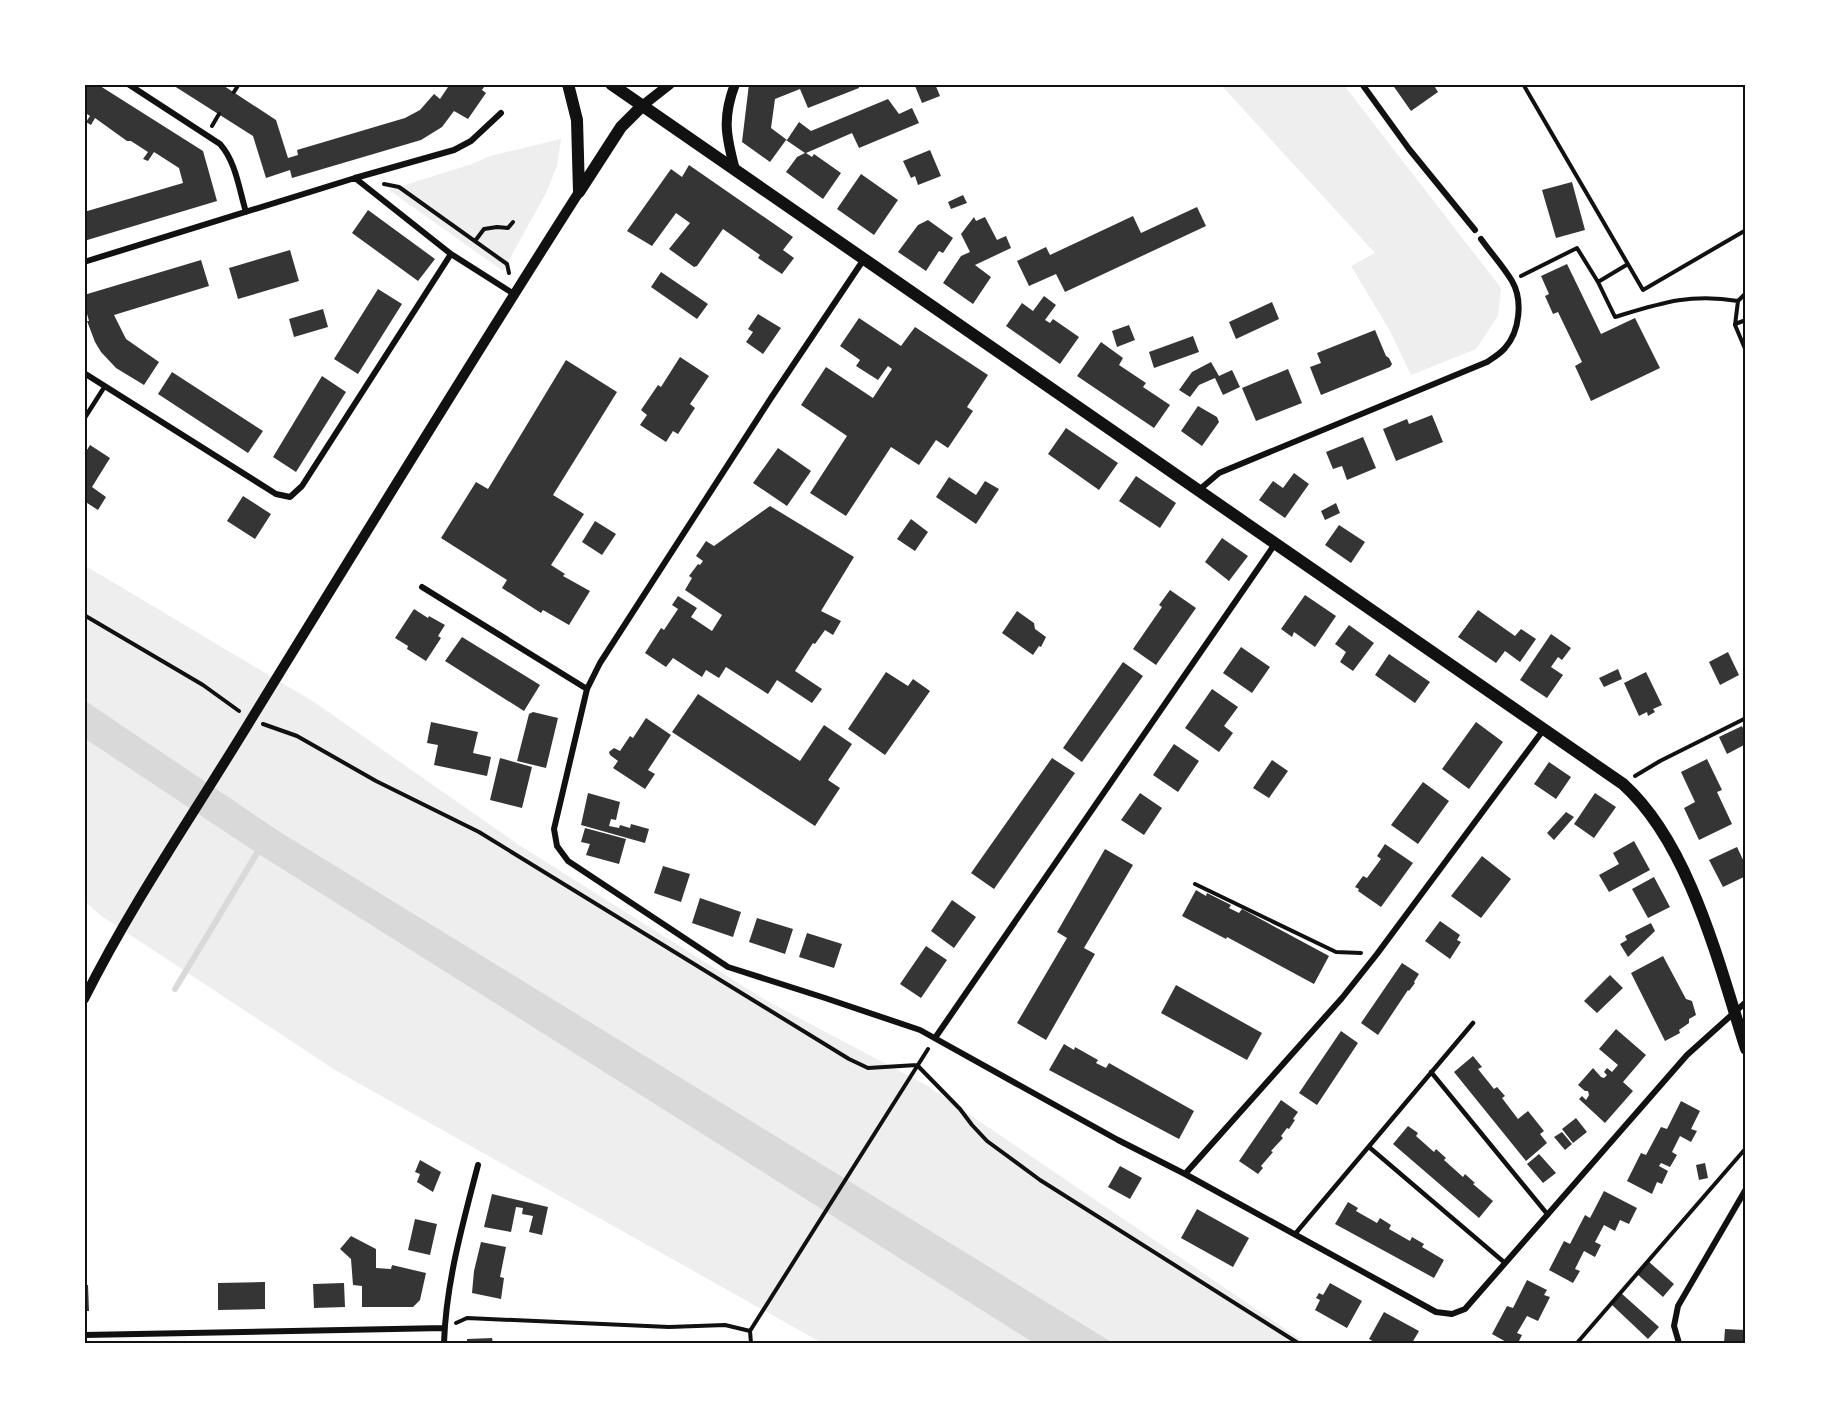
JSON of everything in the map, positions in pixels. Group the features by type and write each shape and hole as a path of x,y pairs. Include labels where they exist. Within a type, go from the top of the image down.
{"main road":[{"path":"568,84 577,120 579,192"},
{"path":"611,84 1623,784 1641,800 1656,819 1680,866 1710,935 1746,1049"},
{"path":"579,192 621,127 642,106"}],"street":[{"path":"128,84 207,135 227,152 246,212"},
{"path":"642,106 669,84"},
{"path":"735,84 725,119 727,139 735,170"},
{"path":"1362,84 1409,149 1475,230"},
{"path":"84,262 355,178 454,150 471,141 501,113"},
{"path":"355,178 451,254 514,294"},
{"path":"84,999 120,928 248,725 382,504 579,192"},
{"path":"1199,490 1219,473 1497,356 1506,347 1518,316 1519,303 1513,281 1481,239"},
{"path":"84,373 276,494 290,497 302,486 451,254"},
{"path":"865,258 615,638 587,689 554,829 557,846 568,861 728,967 920,1030 1436,1312 1452,1314 1465,1309 1687,1055 1746,1002"},
{"path":"935,1038 1275,544"},
{"path":"422,587 587,689"},
{"path":"1185,1174 1342,998 1545,728"},
{"path":"1734,1012 1746,1020"},
{"path":"444,1343 447,1298 457,1246 478,1164"},
{"path":"1679,1343 1674,1326 1678,1306 1746,1189"},
{"path":"84,1335 444,1328"},
{"path":"150,1343 151,1334"}],"lane":[{"path":"84,419 105,386"},
{"path":"1295,1234 1473,1023"},
{"path":"1431,1072 1548,1215"},
{"path":"1369,1147 1505,1263"}],"path":[{"path":"234,92 239,84"},
{"path":"1523,84 1643,290 1746,230"},
{"path":"355,178 399,187 507,264 514,294"},
{"path":"475,241 484,229 508,228 513,222"},
{"path":"1513,281 1577,248 1598,282 1615,317 1668,300 1699,297 1738,302"},
{"path":"1598,282 1628,264"},
{"path":"1746,293 1738,302 1735,325 1746,351"},
{"path":"1735,325 1746,320"},
{"path":"84,615 203,685 248,725 297,736 366,776 479,832 849,1059 868,1068 877,1069 917,1065"},
{"path":"1623,784 1660,761 1746,718"},
{"path":"1195,884 1336,952 1377,954"},
{"path":"751,1343 750,1331 935,1038"},
{"path":"917,1065 960,1108 987,1141 1031,1173 1298,1343"},
{"path":"1577,1343 1746,1148"},
{"path":"444,1328 467,1318 669,1327 725,1324 750,1331"}],"shaded area":[{"path":"1220,84 1343,84 1501,288 1498,316 1476,349 1411,375 1390,331 1351,266 1375,253"},
{"path":"561,139 557,166 546,193 503,271 389,190 472,164 490,156"},
{"path":"84,565 314,702 519,845 765,1000 926,1085 1306,1343 822,1343 335,1070 100,915 84,900"},
{"path":"84,700 280,832 1113,1343 1034,1343 257,853 84,738"}],"building":[{"path":"84,84 97,84 203,151 217,201 84,241 84,212 183,183 179,168 154,152 148,161 143,159 148,152 131,141 127,141 95,118 91,125 86,122 90,116 84,112"},
{"path":"171,84 221,84 276,120 288,158 298,155 297,150 405,118 420,110 434,94 440,99 450,84 486,84 482,90 486,93 468,119 454,111 442,127 421,140 292,178 290,170 266,178 253,136"},
{"path":"749,84 858,84 859,88 808,108 800,89 775,99 771,128 787,140 799,122 811,131 888,99 899,114 912,108 919,123 859,148 852,133 806,153 812,157 814,154 841,173 823,199 786,172 797,157 805,153 786,140 770,162 742,142"},
{"path":"935,84 940,96 922,103 915,86"},
{"path":"1392,84 1433,84 1438,92 1411,111"},
{"path":"930,150 941,176 918,185 915,176 911,178 903,161"},
{"path":"689,165 793,237 783,250 794,258 782,274 758,258 760,255 723,229 694,267 669,249 690,223 676,213 652,246 627,231 671,169 682,177"},
{"path":"861,174 898,200 874,235 837,209"},
{"path":"1572,182 1585,230 1556,238 1542,190"},
{"path":"963,195 967,203 951,209 948,202"},
{"path":"1197,207 1206,226 1065,292 1056,274 1029,286 1017,261 1046,247 1050,255 1133,216 1141,233"},
{"path":"368,210 435,259 418,281 352,233"},
{"path":"974,217 976,221 985,217 997,240 1006,236 1011,248 975,265 991,277 973,304 943,283 961,256 970,252 961,234"},
{"path":"928,220 953,238 943,253 939,251 926,271 898,252 918,225"},
{"path":"290,250 299,281 238,299 229,268"},
{"path":"201,260 209,286 114,315 126,339 159,362 144,385 116,368 95,342 87,321 89,321 84,295"},
{"path":"1567,264 1601,334 1635,318 1660,368 1591,401 1575,366 1582,362 1558,312 1553,314 1545,296 1549,294 1541,276"},
{"path":"661,272 708,304 697,319 651,287"},
{"path":"378,289 402,304 358,374 334,359"},
{"path":"1044,296 1056,305 1045,320 1050,323 1053,319 1079,337 1060,364 1006,326 1022,303 1033,311"},
{"path":"1272,302 1279,319 1236,339 1229,322"},
{"path":"323,309 328,327 294,337 289,319"},
{"path":"758,314 781,328 763,354 746,342 753,332 748,329"},
{"path":"859,318 901,346 915,327 988,375 967,407 973,411 948,448 936,440 919,465 891,447 846,516 810,493 847,436 801,405 826,367 873,398 892,369 888,366 878,380 856,366 860,360 840,346"},
{"path":"1129,325 1135,340 1117,347 1112,331"},
{"path":"1375,330 1392,364 1390,367 1321,395 1310,367 1321,363 1317,353"},
{"path":"1193,336 1199,352 1154,368 1149,352"},
{"path":"1101,342 1123,358 1119,365 1146,383 1143,387 1170,405 1154,428 1077,376"},
{"path":"680,357 709,376 690,404 695,408 678,434 673,431 666,442 640,425 647,415 641,410 658,385 661,387"},
{"path":"566,360 617,392 553,495 584,514 551,565 565,574 563,576 590,591 569,625 543,610 541,613 502,588 507,580 441,538 476,482 488,489"},
{"path":"1211,362 1219,376 1232,370 1240,387 1223,395 1215,378 1199,385 1190,397 1179,390 1192,372"},
{"path":"1288,369 1302,403 1256,421 1242,388"},
{"path":"172,372 263,431 248,453 158,394"},
{"path":"322,376 346,392 296,472 273,457"},
{"path":"1198,406 1217,417 1219,422 1202,446 1181,431"},
{"path":"1432,415 1443,442 1396,461 1383,429 1407,419 1409,424"},
{"path":"1066,428 1118,463 1099,490 1048,454"},
{"path":"1363,437 1376,468 1347,480 1342,466 1333,469 1326,452"},
{"path":"90,445 110,458 92,487 106,497 98,510 84,501 84,455"},
{"path":"778,448 811,471 787,506 753,483"},
{"path":"1294,473 1309,484 1285,518 1259,500 1273,481 1283,488"},
{"path":"1136,476 1176,503 1160,528 1119,501"},
{"path":"949,477 976,495 985,481 999,489 976,524 936,497"},
{"path":"243,496 271,514 255,539 227,521"},
{"path":"1336,503 1340,513 1325,520 1321,511"},
{"path":"770,506 854,557 821,611 841,621 833,635 825,630 815,644 813,643 795,671 822,689 812,703 777,680 768,694 726,667 719,678 706,670 702,677 673,658 666,667 645,653 661,628 664,630 678,609 672,605 678,596 697,608 691,617 712,631 722,615 685,590 692,578 689,576 703,561 696,556 706,541 714,546"},
{"path":"911,519 928,532 915,551 897,539"},
{"path":"595,521 616,534 602,555 582,542"},
{"path":"1339,525 1365,542 1351,563 1325,545"},
{"path":"1222,538 1248,556 1229,581 1205,562"},
{"path":"1170,590 1196,608 1156,665 1133,649 1162,607 1159,605"},
{"path":"1305,595 1336,616 1315,647 1294,632 1292,637 1281,629"},
{"path":"414,609 445,625 438,636 441,638 426,661 395,638"},
{"path":"1478,610 1515,636 1521,629 1536,639 1520,662 1505,651 1496,663 1458,637"},
{"path":"1017,611 1034,623 1035,629 1046,637 1041,647 1039,646 1033,655 1002,633"},
{"path":"1349,625 1374,643 1353,671 1340,662 1346,652 1335,644"},
{"path":"1551,634 1571,648 1562,660 1558,657 1551,667 1563,675 1547,698 1520,680"},
{"path":"462,637 540,685 524,711 445,661"},
{"path":"1241,647 1270,667 1252,693 1223,673"},
{"path":"1728,652 1739,675 1720,685 1709,662"},
{"path":"1389,654 1430,682 1415,703 1375,675"},
{"path":"1123,662 1143,676 1082,762 1063,748"},
{"path":"1618,669 1622,679 1604,687 1599,678"},
{"path":"886,672 908,686 913,679 930,691 885,755 848,729"},
{"path":"1646,672 1662,705 1653,709 1655,712 1648,716 1647,712 1639,716 1624,683"},
{"path":"1212,689 1238,707 1224,726 1233,733 1219,752 1185,728"},
{"path":"698,694 800,761 824,725 852,744 828,780 840,788 815,826 672,732"},
{"path":"533,712 558,718 546,768 517,761 529,714"},
{"path":"646,718 671,735 648,770 655,774 645,789 613,768 618,761 609,752 614,748 620,751 630,736 633,738"},
{"path":"431,722 478,732 473,753 491,757 487,776 434,765 438,745 427,743"},
{"path":"1476,722 1503,742 1469,789 1442,769"},
{"path":"1742,726 1746,735 1746,744 1727,754 1719,737"},
{"path":"1174,744 1199,761 1178,792 1153,775"},
{"path":"500,758 532,767 522,808 490,800"},
{"path":"1052,758 1075,773 994,889 971,873"},
{"path":"1707,759 1722,790 1717,792 1732,824 1699,840 1684,808 1695,802 1681,772"},
{"path":"1272,760 1288,771 1269,798 1253,788"},
{"path":"1549,762 1571,777 1556,799 1534,784"},
{"path":"1423,782 1449,801 1418,844 1391,825"},
{"path":"588,793 620,802 616,820 611,819 609,826 619,828 620,825 630,828 631,824 649,829 645,843 581,825"},
{"path":"1140,793 1162,808 1144,835 1121,820"},
{"path":"1595,793 1616,807 1594,838 1574,824"},
{"path":"1566,812 1574,817 1554,840 1547,833"},
{"path":"585,828 626,839 619,864 586,855 590,844 581,842"},
{"path":"1634,841 1650,870 1609,892 1599,875 1619,864 1613,853"},
{"path":"1385,844 1413,863 1381,907 1355,887 1363,876 1367,878 1381,859 1377,856"},
{"path":"1737,847 1746,866 1746,876 1723,887 1709,860"},
{"path":"1105,849 1133,865 1084,948 1095,954 1046,1040 1017,1023 1067,938 1057,932"},
{"path":"1482,856 1511,879 1481,918 1451,896"},
{"path":"663,866 690,874 681,902 654,893"},
{"path":"1654,877 1670,907 1648,918 1632,889"},
{"path":"1196,890 1231,905 1229,908 1239,913 1242,909 1329,956 1314,984 1227,937 1226,939 1182,916"},
{"path":"700,898 741,912 733,937 692,923"},
{"path":"952,900 976,917 954,948 931,931"},
{"path":"757,918 793,929 785,954 749,942"},
{"path":"1440,921 1460,935 1457,940 1461,942 1450,959 1425,941"},
{"path":"1651,923 1655,931 1628,957 1620,944 1627,940 1625,936"},
{"path":"807,933 842,944 834,968 799,957"},
{"path":"926,946 947,960 921,998 900,984"},
{"path":"1663,956 1686,999 1692,1001 1696,1015 1679,1030 1680,1033 1665,1041 1631,973"},
{"path":"1402,963 1419,974 1378,1035 1361,1023"},
{"path":"1610,975 1623,988 1597,1013 1584,1001"},
{"path":"1176,985 1262,1033 1247,1060 1161,1013"},
{"path":"1616,1029 1646,1055 1623,1082 1633,1091 1605,1123 1579,1099 1582,1096 1586,1100 1589,1095 1588,1091 1578,1085 1593,1068 1604,1078 1607,1075 1604,1072 1607,1068 1612,1072 1618,1065 1599,1049"},
{"path":"1341,1031 1358,1043 1317,1105 1299,1093"},
{"path":"1064,1044 1074,1050 1075,1047 1098,1060 1096,1063 1106,1068 1109,1063 1194,1111 1179,1139 1049,1070"},
{"path":"1473,1056 1482,1067 1478,1069 1494,1089 1497,1087 1505,1096 1502,1098 1518,1119 1528,1111 1544,1131 1540,1134 1547,1143 1526,1161 1454,1072"},
{"path":"1281,1100 1298,1112 1289,1129 1287,1128 1281,1136 1283,1138 1261,1166 1263,1168 1258,1174 1239,1161"},
{"path":"1681,1101 1700,1111 1691,1129 1697,1131 1691,1142 1680,1136 1672,1152 1677,1155 1670,1167 1661,1163 1659,1166 1668,1171 1662,1184 1657,1182 1652,1194 1627,1181 1641,1153 1646,1155 1661,1127 1667,1129"},
{"path":"1576,1118 1587,1132 1573,1143 1562,1129"},
{"path":"1408,1126 1418,1133 1416,1136 1434,1152 1436,1149 1446,1158 1444,1160 1463,1177 1465,1174 1493,1201 1479,1218 1393,1144"},
{"path":"1562,1132 1572,1144 1565,1150 1554,1137"},
{"path":"1539,1154 1556,1173 1543,1183 1527,1164"},
{"path":"420,1160 441,1172 433,1192 417,1182 420,1174 415,1172"},
{"path":"1705,1163 1708,1178 1699,1180 1696,1165"},
{"path":"1120,1166 1142,1178 1130,1199 1108,1187"},
{"path":"1604,1191 1637,1208 1629,1224 1620,1220 1615,1231 1604,1225 1595,1242 1601,1245 1595,1257 1584,1251 1575,1269 1580,1271 1573,1283 1549,1270 1564,1241 1570,1244 1585,1215 1590,1218"},
{"path":"492,1194 548,1207 542,1235 529,1232 533,1216 522,1214 523,1208 516,1207 511,1232 484,1227"},
{"path":"1348,1202 1358,1208 1356,1211 1377,1223 1380,1218 1391,1225 1389,1229 1410,1241 1412,1237 1424,1244 1422,1247 1444,1260 1434,1278 1335,1224"},
{"path":"1197,1209 1249,1238 1233,1267 1181,1238"},
{"path":"415,1219 437,1224 430,1255 408,1250"},
{"path":"351,1236 376,1249 376,1268 391,1269 392,1265 426,1273 420,1300 413,1307 362,1307 362,1286 353,1285 351,1259 340,1249"},
{"path":"481,1242 506,1247 500,1277 504,1278 501,1299 472,1293 474,1271"},
{"path":"1648,1261 1674,1284 1663,1297 1637,1274"},
{"path":"1527,1280 1547,1290 1544,1295 1550,1297 1538,1321 1527,1316 1517,1333 1522,1335 1518,1343 1508,1343 1492,1334 1507,1306 1513,1308"},
{"path":"265,1282 265,1309 218,1310 218,1283"},
{"path":"344,1283 345,1307 314,1308 313,1284"},
{"path":"1330,1283 1362,1301 1347,1328 1315,1310 1320,1300 1316,1298 1319,1293 1323,1295"},
{"path":"84,1285 88,1285 89,1311 84,1311"},
{"path":"1621,1293 1659,1327 1648,1339 1611,1304"},
{"path":"1384,1312 1419,1331 1412,1343 1376,1343 1369,1339"},
{"path":"1725,1329 1746,1330 1746,1343 1724,1343"},
{"path":"492,1338 493,1343 467,1343 467,1339"}],"waterway":[{"path":"175,989 257,853"}]}
